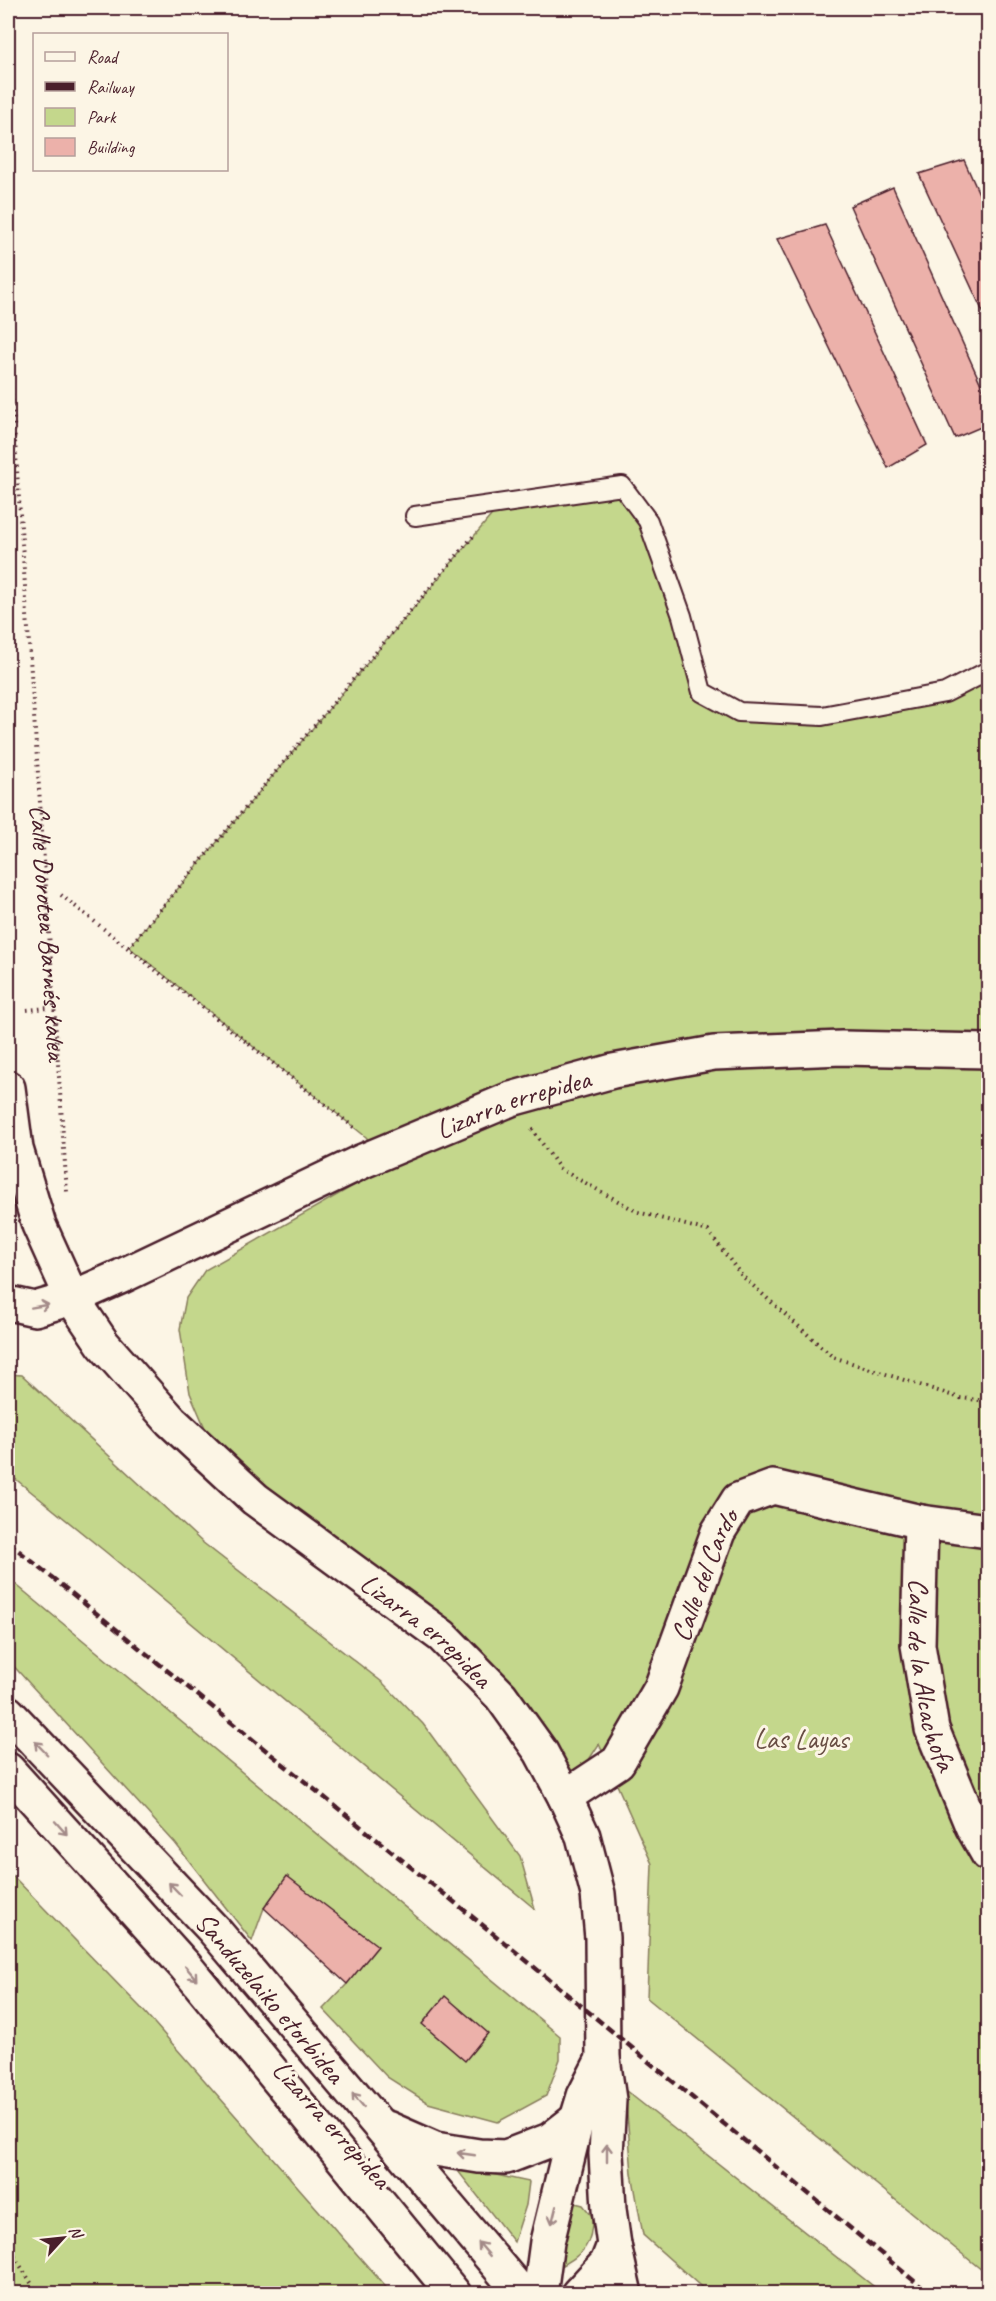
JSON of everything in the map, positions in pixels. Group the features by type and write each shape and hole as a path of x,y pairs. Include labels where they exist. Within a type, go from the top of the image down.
{"street":[{"name":"Lizarra errepidea","path":"8,1303 35,1309 72,1298 363,1161 511,1099 613,1071 714,1053 842,1048 988,1051"},
{"name":"Calle Dorotea Barnés kalea","path":"8,1088 8,1096"},
{"name":"Lizarra errepidea","path":"8,1096 16,1149 35,1214 72,1298 103,1344 171,1421 255,1499 442,1636 501,1696 541,1752 565,1797 583,1836 598,1894 602,1938 603,2059 609,2100 606,2154 609,2209 614,2245 626,2294"},
{"name":"Calle del Cardo","path":"565,1797 618,1762 661,1688 718,1532 738,1500 773,1487 921,1522 988,1531"},
{"name":"Calle de la Alcachofa","path":"921,1522 918,1645 932,1729 972,1826 988,1854"},
{"name":"Sanduzelaiko etorbidea","path":"8,1713 214,1930 522,2294"},
{"name":"Sanduzelaiko etorbidea","path":"8,1770 186,1967 454,2294"},
{"name":"Lizarra errepidea","path":"228,2017 304,2084 477,2294"},
{"name":"Lizarra errepidea","path":"540,2294 547,2242 577,2119 584,2096 603,2059"},
{"name":"Lizarra errepidea","path":"506,2157 550,2140 577,2119"},
{"name":"Lizarra errepidea","path":"379,2124 435,2149 479,2156 506,2157 563,2179 590,2194 609,2209"},
{"path":"578,2294 607,2263 614,2245"}],"lane":[{"path":"415,516 622,486 648,521 682,616 702,693 739,712 822,716 945,693 988,671"}],"path":[{"name":"Calle Dorotea Barnés kalea","path":"8,340 67,1194"},
{"path":"129,947 501,504"},
{"path":"61,895 357,1130"},
{"path":"27,1010 48,1008"},
{"path":"511,1099 560,1169 638,1212 708,1231 742,1276 833,1356 960,1398 988,1401"},
{"path":"8,2246 38,2294"}],"green space":[{"name":"Las Layas","path":"622,486 648,521 702,692 739,712 822,716 945,693 988,671 988,2275 647,1998 652,1864 599,1744 565,1797 442,1636 224,1472 190,1393 180,1329 186,1298 205,1270 390,1165 366,1137 129,947 501,504"},
{"path":"8,1374 22,1375 202,1542 382,1682 423,1724 520,1856 535,1909 8,1473"},
{"path":"8,1578 560,2036 560,2059 546,2096 498,2122 428,2103 387,2077 323,2009 347,1984 377,1946 287,1877 264,1908 252,1941 175,1843 8,1660"},
{"path":"8,1871 141,2008 391,2293 8,2293"},
{"path":"625,2090 882,2293 708,2293 643,2235 632,2173"},
{"path":"454,2166 529,2182 526,2205 514,2242"},
{"path":"571,2202 583,2205 592,2216 590,2237 587,2245 577,2256 552,2272"}],"building":[{"path":"964,160 988,214 988,323 919,174"},
{"path":"893,187 988,400 988,424 955,438 850,206"},
{"path":"825,225 927,445 888,468 777,239"},
{"path":"287,1876 378,1946 347,1984 264,1908"},
{"path":"445,1996 488,2033 465,2061 422,2024"}],"railway":[{"path":"8,1542 516,1952 930,2294"}]}
